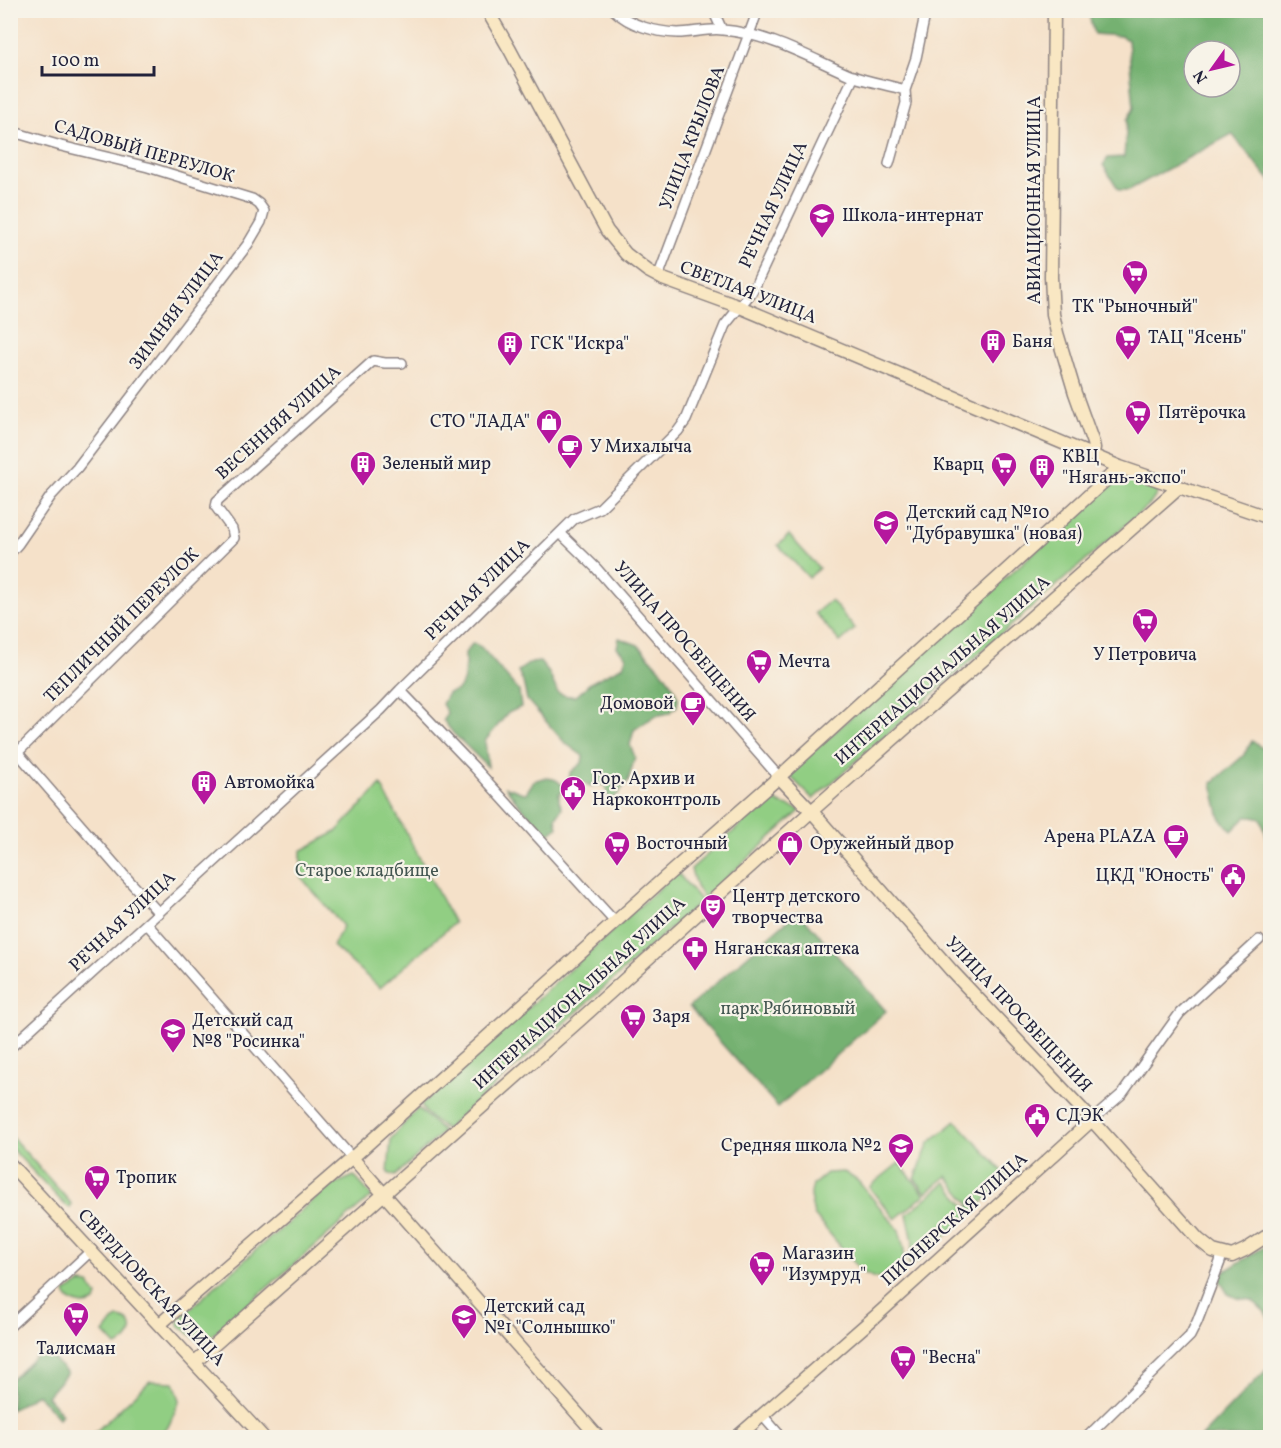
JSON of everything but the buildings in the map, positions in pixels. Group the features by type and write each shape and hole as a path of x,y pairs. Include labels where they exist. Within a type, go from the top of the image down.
{"main road":[{"name":"СВЕТЛАЯ УЛИЦА","path":"487,10 607,231 636,263 658,277 740,307 1092,455 1270,518"},
{"name":"АВИАЦИОННАЯ УЛИЦА","path":"1054,10 1052,300 1057,333 1093,443 1092,455"},
{"name":"ИНТЕРНАЦИОНАЛЬНАЯ УЛИЦА","path":"160,1324 352,1158 779,777 1120,466"},
{"name":"ИНТЕРНАЦИОНАЛЬНАЯ УЛИЦА","path":"195,1362 1179,487"},
{"name":"УЛИЦА ПРОСВЕЩЕНИЯ","path":"779,777 812,811 951,970 1092,1120 1198,1239 1213,1251 1227,1254"},
{"name":"ПИОНЕРСКАЯ УЛИЦА","path":"736,1437 877,1315 1092,1120"},
{"path":"352,1158 600,1437"},
{"name":"СВЕРДЛОВСКАЯ УЛИЦА","path":"10,1164 264,1437"},
{"path":"1227,1254 1245,1250 1270,1234"}],"street":[{"path":"614,10 621,17 633,23 677,33 722,30 763,37 854,76 905,90"},
{"path":"713,10 722,30"},
{"name":"УЛИЦА КРЫЛОВА","path":"658,277 758,10"},
{"path":"889,164 906,103 905,90 916,58 926,10"},
{"name":"РЕЧНАЯ УЛИЦА","path":"10,1048 369,721 574,519 600,508 678,431 686,420 725,325 755,286 854,76"},
{"name":"САДОВЫЙ ПЕРЕУЛОК","path":"10,131 148,167 252,199 264,211"},
{"name":"ЗИМНЯЯ УЛИЦА","path":"10,553 51,496 77,468 248,244 261,222 264,211"},
{"name":"ВЕСЕННЯЯ УЛИЦА","path":"234,538 232,529 216,507 217,501 373,361 402,363"},
{"name":"УЛИЦА ПРОСВЕЩЕНИЯ","path":"560,532 596,568 779,777"},
{"name":"ТЕПЛИЧНЫЙ ПЕРЕУЛОК","path":"10,765 18,752 234,538"},
{"path":"400,690 615,922"},
{"path":"10,744 159,913"},
{"path":"147,924 352,1158"},
{"name":"ПИОНЕРСКАЯ УЛИЦА","path":"1092,1120 1122,1094 1180,1013 1259,940"},
{"path":"10,1326 92,1251"},
{"path":"1086,1437 1190,1336 1220,1262 1227,1254"},
{"path":"762,1415 782,1437"}],"green space":[{"path":"1089,11 1270,11 1270,181 1232,134 1129,190 1119,190 1103,165 1108,158 1124,157 1127,120 1134,108 1128,40 1120,36 1094,34"},
{"path":"1133,480 1154,487 1157,494 1151,503 813,799 788,774 1110,484"},
{"path":"789,535 819,568 809,578 778,545"},
{"path":"831,600 855,629 840,642 815,613"},
{"path":"619,638 638,645 663,672 678,698 677,706 669,713 655,716 634,730 630,745 635,757 628,781 609,801 605,784 590,786 585,783 569,782 570,773 582,763 583,756 565,743 527,700 518,671 530,663 540,662 549,673 558,693 575,696 587,685 623,666 626,657 617,647"},
{"path":"473,643 481,647 519,691 521,707 508,713 485,741 488,767 443,720 447,713 442,704 448,693 460,687 465,673 465,653"},
{"path":"1252,741 1268,752 1270,762 1270,847 1261,819 1247,816 1232,831 1220,818 1212,783 1243,756"},
{"path":"543,778 555,780 564,789 559,794 562,808 556,818 558,827 549,834 519,805 506,787 526,793 534,781"},
{"name":"Старое кладбище","path":"381,785 454,923 380,988 333,946 343,926 301,877 301,851 336,832"},
{"path":"771,798 781,804 801,810 704,898 696,887 691,869"},
{"path":"677,872 701,901 446,1129 428,1116 421,1105"},
{"name":"парк Рябиновый","path":"798,911 886,1011 778,1107 689,1007"},
{"path":"417,1109 443,1132 395,1176 388,1173 391,1139"},
{"path":"956,1121 1009,1178 916,1263 909,1264 913,1241 907,1214 946,1182 967,1208 971,1206 947,1176 926,1193 915,1179 929,1143"},
{"path":"11,1136 69,1201 70,1208 11,1148"},
{"path":"899,1163 925,1195 895,1219 869,1187"},
{"path":"844,1172 858,1181 899,1230 904,1249 903,1265 889,1276 875,1278 862,1272 814,1215 810,1196 813,1185 827,1173"},
{"path":"354,1176 372,1196 205,1342 195,1338 179,1325 180,1318 312,1200 331,1186"},
{"path":"1270,1243 1270,1321 1265,1312 1252,1300 1228,1294 1220,1281 1222,1273"},
{"path":"81,1283 89,1284 97,1296 95,1302 87,1305 77,1304 67,1296 65,1292"},
{"path":"118,1318 129,1323 131,1331 126,1340 116,1346 104,1333"},
{"path":"44,1349 67,1373 47,1396 62,1414 59,1418 37,1394 11,1410 11,1380"},
{"path":"1270,1366 1270,1437 1201,1437"},
{"path":"150,1381 174,1382 180,1400 169,1425 158,1437 90,1437"}],"place":[{"name":"Школа-интернат","path":"822,239"},
{"name":"ТК \"Рыночный\"","path":"1135,296"},
{"name":"ТАЦ \"Ясень\"","path":"1128,361"},
{"name":"Баня","path":"993,365"},
{"name":"ГСК \"Искра\"","path":"510,367"},
{"name":"Пятёрочка","path":"1138,436"},
{"name":"СТО \"ЛАДА\"","path":"549,445"},
{"name":"У Михалыча","path":"570,470"},
{"name":"Зеленый мир","path":"363,487"},
{"name":"Кварц","path":"1004,488"},
{"name":"КВЦ \"Нягань-экспо\"","path":"1042,490"},
{"name":"Детский сад №10 \"Дубравушка\" (новая)","path":"886,546"},
{"name":"У Петровича","path":"1145,644"},
{"name":"Мечта","path":"759,685"},
{"name":"Домовой","path":"693,727"},
{"name":"Автомойка","path":"204,806"},
{"name":"Гор. Архив и Наркоконтроль","path":"573,812"},
{"name":"Арена PLAZA","path":"1176,860"},
{"name":"Восточный","path":"617,867"},
{"name":"Оружейный двор","path":"790,867"},
{"name":"ЦКД \"Юность\"","path":"1233,899"},
{"name":"Центр детского творчества","path":"713,930"},
{"name":"Няганская аптека","path":"695,972"},
{"name":"Заря","path":"633,1040"},
{"name":"Детский сад №8 \"Росинка\"","path":"173,1054"},
{"name":"СДЭК","path":"1037,1139"},
{"name":"Средняя школа №2","path":"901,1169"},
{"name":"Тропик","path":"97,1201"},
{"name":"Магазин \"Изумруд\"","path":"762,1287"},
{"name":"Талисман","path":"76,1338"},
{"name":"Детский сад №1 \"Солнышко\"","path":"464,1340"},
{"name":"\"Весна\"","path":"903,1381"}]}
